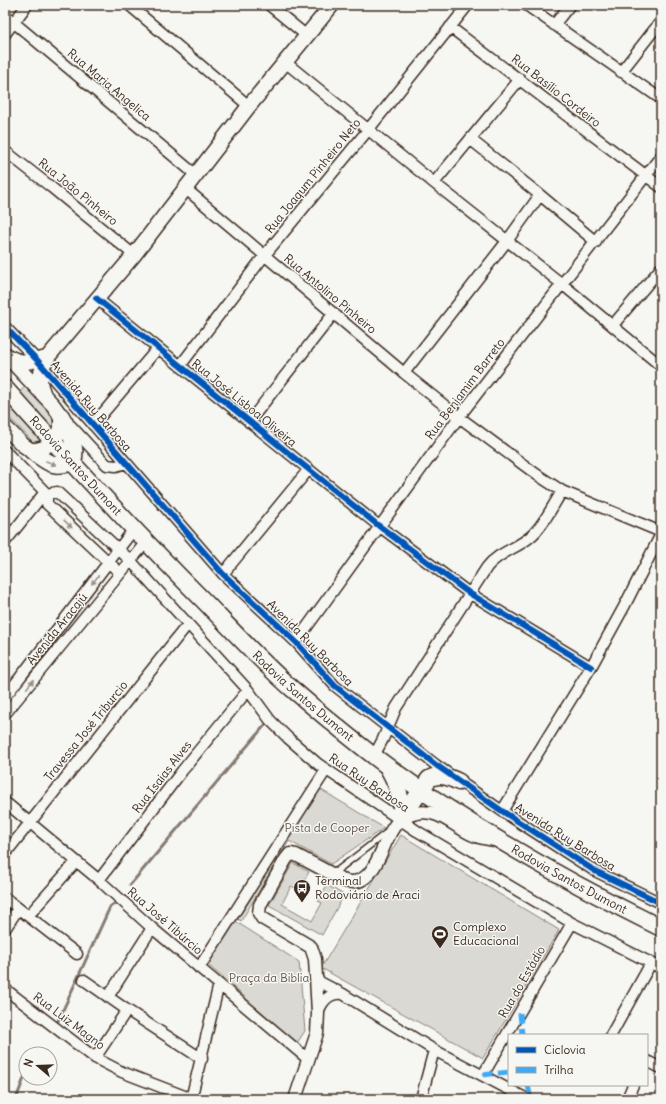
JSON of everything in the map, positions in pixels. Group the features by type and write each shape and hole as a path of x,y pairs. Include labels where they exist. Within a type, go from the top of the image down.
{"highway":[{"name":"Rodovia Santos Dumont","path":"5,388 134,530 274,673 324,716 374,756 421,790 501,841 610,903 661,928"},
{"path":"32,451 47,462 54,465 61,466 73,462 73,441 61,416"},
{"path":"388,766 400,793 401,800 397,824"},
{"path":"397,824 425,783 434,776 448,776 459,782"}],"main road":[{"path":"44,394 39,380 42,362 134,254 249,106 332,5"},
{"path":"6,355 18,362 42,362"},
{"path":"6,355 44,394 61,416 61,429 57,437 44,448 32,451 7,430"}],"street":[{"path":"5,34 27,5"},
{"path":"129,5 249,106"},
{"path":"269,5 307,36"},
{"name":"Rua Joaqum Pinheiro Neto","path":"180,366 264,256 368,130 468,5"},
{"path":"526,5 661,100"},
{"path":"554,25 570,5"},
{"name":"Rua Maria Angelica","path":"5,15 196,175"},
{"path":"622,72 661,21"},
{"name":"Rua Basílio Cordeiro","path":"450,27 661,188"},
{"path":"285,62 613,325 661,366"},
{"path":"434,183 520,79"},
{"path":"470,139 596,242"},
{"name":"Rua João Pinheiro","path":"5,151 134,254"},
{"name":"Rua Benjamim Barreto","path":"296,642 459,417 596,242 661,156"},
{"name":"Rua Antolino Pinheiro","path":"186,189 404,373 459,417 536,474 562,491 661,533"},
{"path":"404,373 507,241 540,195"},
{"path":"613,325 659,273"},
{"name":"Rua José Lisboa Oliveira","path":"96,298 379,526 469,593 591,667"},
{"path":"249,422 334,313"},
{"name":"Avenida Ruy Barbosa","path":"5,327 42,362 93,425 223,574 296,642 335,686 459,782 502,811 595,871 661,903"},
{"path":"93,425 158,348"},
{"path":"61,416 107,465 116,466 126,463"},
{"path":"5,451 46,493 47,504 120,573"},
{"path":"223,574 309,469"},
{"path":"374,756 396,708 469,593 497,556 521,543 533,534 562,491"},
{"name":"Rua Ruy Barbosa","path":"46,493 57,492 119,549 248,690 270,720 288,738 326,770 397,824 417,831 572,923 661,968"},
{"path":"5,542 46,493"},
{"name":"Avenida Aracajú","path":"5,697 134,530"},
{"path":"502,811 591,667 625,605 661,533"},
{"name":"Avenida Aracajú","path":"5,714 146,542"},
{"name":"Travessa José Triburcio","path":"5,854 188,624"},
{"name":"Rua Isaias Alves","path":"99,880 182,771 248,690"},
{"path":"199,968 326,770"},
{"name":"Rua José Tibúrcio","path":"5,802 99,880 152,928 309,1060"},
{"path":"295,1099 317,1033 318,1013 315,959 311,947 262,918 259,913 260,905 286,859 290,854 296,855 332,875 350,882 356,882 365,877 375,866 397,824 417,813 430,812 442,817 475,836 501,841"},
{"path":"28,916 76,862"},
{"path":"5,898 77,954"},
{"path":"5,929 18,909"},
{"name":"Rua do Estádio","path":"484,1075 572,923"},
{"path":"108,997 152,928"},
{"path":"612,1034 651,963"},
{"path":"84,980 202,1059"},
{"path":"316,980 343,994 434,1050 484,1075 526,1099"},
{"name":"Rua Luiz Magno","path":"5,989 95,1058 122,1072 187,1097 191,1096 193,1091 219,984"},
{"path":"318,1013 321,1005 328,997 336,994 343,994"},
{"path":"95,1058 127,1010"},
{"path":"421,1099 434,1050"},
{"path":"648,1062 661,1068"},
{"path":"627,1099 633,1086"}],"lane":[{"path":"332,875 397,824"}],"green space":[{"path":"27,384 55,418 52,433 18,394"},
{"path":"11,403 46,440 34,443 5,413 5,410"},
{"name":"Pista de Cooper","path":"315,786 384,828 331,864 289,841 241,921 236,918"},
{"name":"Complexo Educacional","path":"401,835 559,930 483,1058 321,968"},
{"path":"293,863 309,872 299,890 291,886 282,904 312,921 322,903 318,901 327,885 344,895 322,935 269,905"},
{"name":"Praça da Biblia","path":"235,921 299,962 305,1031 297,1043 208,965"}],"waterway":[{"path":"130,885 265,725"},
{"path":"58,1021 110,907 115,903"},
{"path":"16,1099 21,1086"}],"marked path":[{"path":"520,1013 522,1034"},
{"path":"483,1075 508,1072"},
{"path":"528,1086 531,1099"}],"cycle path":[{"path":"96,298 379,526 469,593 591,667"},
{"path":"5,327 37,360 223,574 296,642 335,686 436,765 502,811 595,871 661,903"}],"place":[{"name":"Terminal Rodoviário de Araci","path":"302,903"},
{"name":"Complexo Educacional","path":"440,949"}]}
